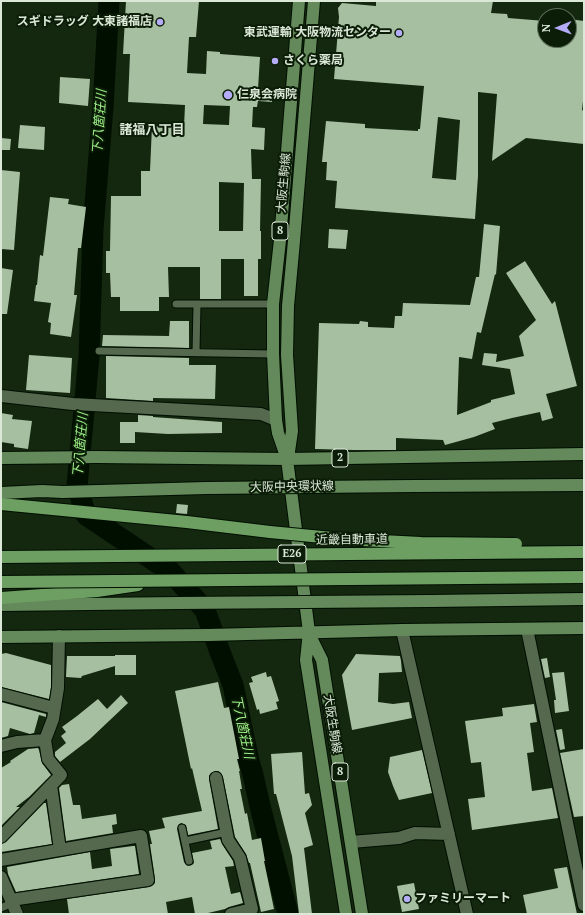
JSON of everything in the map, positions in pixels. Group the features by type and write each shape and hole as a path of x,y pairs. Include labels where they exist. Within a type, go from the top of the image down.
{"highway":[{"path":"1,504 343,539 421,544 584,545"},
{"name":"近畿自動車道","path":"1,557 584,552"},
{"name":"E26","path":"1,582 584,577"},
{"path":"1,598 97,591 165,581"}],"main road":[{"name":"大阪生駒線","path":"299,1 274,304 273,354 276,420 278,433 288,459 309,632 306,660 346,914"},
{"name":"大阪生駒線","path":"288,459 292,431 287,355 288,306 314,1"},
{"name":"2","path":"1,458 97,457 288,459 584,454"},
{"name":"大阪中央環状線","path":"1,493 206,488 584,485"},
{"path":"1,605 584,599"},
{"path":"1,637 209,635 402,630 584,628"},
{"name":"大阪生駒線","path":"309,632 322,660 362,914"}],"street":[{"path":"1,396 74,404 261,414 276,420"},
{"path":"527,629 584,905"},
{"path":"402,630 467,914"},
{"path":"1,837 60,775 48,759 45,740 53,719 58,688 59,636"},
{"path":"1,694 54,708"},
{"path":"1,746 17,742 45,740"},
{"path":"216,778 228,840 240,858 252,909 231,914"},
{"path":"51,784 60,850"},
{"path":"351,842 399,838 415,833 449,834"},
{"path":"1,860 141,836 148,880 14,906 1,877"}],"lane":[{"path":"176,304 274,304"},
{"path":"196,352 197,304"},
{"path":"99,351 273,354"},
{"path":"182,828 189,861"},
{"path":"185,841 226,832"},
{"path":"1,908 14,906"}],"building":[{"path":"126,1 199,1 196,37 189,37 187,73 206,74 207,51 220,52 220,54 260,57 258,89 272,90 272,102 258,101 257,107 253,107 252,127 265,128 264,150 251,149 252,179 261,179 261,259 258,259 258,296 244,296 244,259 221,259 221,299 200,299 200,267 168,267 169,297 159,297 159,311 120,311 120,297 111,297 110,273 106,273 106,251 110,251 111,196 141,196 141,171 150,171 152,126 184,127 185,105 128,102 130,54 123,54","holes":["204,105 230,106 229,125 203,124","219,182 244,183 243,231 219,231"]},
{"path":"376,1 493,1 491,13 507,14 508,18 537,20 537,48 577,48 577,20 584,21 584,92 582,110 584,111 584,144 526,138 492,161 497,94 478,92 478,176 475,219 335,208 337,181 326,180 327,162 322,162 326,121 365,124 365,128 418,131 418,129 420,129 424,86 334,79 339,17 338,8 342,3 376,6","holes":["438,117 460,120 456,180 432,178"]},
{"path":"60,77 90,79 88,106 59,103"},
{"path":"20,125 45,127 44,150 18,148"},
{"path":"1,138 11,139 10,150 1,150"},
{"path":"1,170 20,172 14,250 1,249"},
{"path":"50,197 69,199 68,204 86,207 81,248 78,248 74,295 77,295 71,337 50,334 51,323 48,322 51,303 34,301 40,255 43,256"},
{"path":"484,224 500,226 496,275 495,274 481,333 477,332 472,359 459,357 457,415 491,402 491,400 515,394 510,369 482,365 484,353 497,354 496,362 524,356 519,336 536,320 506,273 525,261 552,304 555,301 577,386 546,394 553,418 542,421 540,412 492,423 495,429 474,437 445,445 443,440 396,438 396,450 315,449 319,323 359,324 360,321 368,322 368,327 394,328 395,316 402,316 403,303 470,305 476,277 479,277"},
{"path":"329,229 348,230 346,249 328,248"},
{"path":"1,268 13,270 7,314 1,314"},
{"path":"170,321 189,321 189,348 102,346 103,335 169,336"},
{"path":"29,355 72,358 70,393 26,390"},
{"path":"106,356 189,358 189,365 216,365 215,399 153,398 153,401 106,398"},
{"path":"1,413 13,415 12,419 32,421 28,449 14,447 14,444 1,442"},
{"path":"138,415 222,422 222,433 168,434 135,432 135,443 120,443 120,422 138,422"},
{"path":"177,504 188,505 187,514 176,513"},
{"path":"6,653 51,665 51,687 49,699 1,687 1,654"},
{"path":"356,654 400,656 402,672 379,673 378,702 393,704 409,702 412,718 352,730 342,675"},
{"path":"136,655 136,675 115,675 115,666 82,676 81,678 66,677 67,656"},
{"path":"547,658 550,677 545,678 541,659"},
{"path":"266,672 267,677 271,676 279,701 276,702 278,709 260,714 259,709 257,710 249,683 253,682 251,677"},
{"path":"564,672 569,711 555,713 554,700 556,700 552,673"},
{"path":"218,682 224,708 229,707 239,759 237,759 242,789 240,789 245,814 247,813 252,840 261,838 274,909 261,912 250,863 235,837 223,777 221,773 215,771 211,773 209,779 218,829 188,835 186,825 181,823 178,825 177,829 184,862 188,866 192,865 194,863 192,853 212,849 210,841 220,839 233,861 234,866 225,867 231,894 240,892 243,903 208,914 195,914 192,897 166,902 168,914 69,914 67,899 152,886 155,883 155,879 150,844 152,844 149,831 165,828 162,818 202,811 192,768 191,769 175,691"},
{"path":"121,695 128,703 90,739 60,762 55,756 55,752 66,743 61,736 66,732 62,727 98,699 107,709"},
{"path":"1,702 46,714 46,717 39,715 34,733 30,734 10,728 8,736 1,738"},
{"path":"534,704 537,722 530,723 534,752 527,753 532,791 552,788 558,818 472,830 468,799 485,797 481,762 471,763 465,721 503,716 502,708"},
{"path":"562,729 565,749 560,750 556,730"},
{"path":"38,748 42,763 51,775 29,797 16,807 20,807 1,826 1,768 28,749"},
{"path":"584,749 584,816 574,817 560,753"},
{"path":"422,750 432,793 399,800 388,772 390,757"},
{"path":"302,752 305,794 309,793 312,805 305,813 313,845 304,848 312,914 299,914 292,856 276,794 274,794 271,754"},
{"path":"69,784 73,805 80,805 82,819 116,814 117,824 112,825 113,833 66,841 59,788 62,785"},
{"path":"44,803 46,803 52,844 1,852 1,844 6,842"},
{"path":"135,846 139,874 16,892 8,874 7,867 90,852 92,869 112,866 110,849"},
{"path":"567,867 577,914 527,914 523,895 558,888 554,869"},
{"path":"414,883 419,909 402,912 397,886"}],"waterway":[{"name":"下八箇荘川","path":"109,1 103,107 93,229 89,356 77,486 86,515 171,572 205,610 233,685 249,762 288,914"}],"place":[{"name":"スギドラッグ 大東諸福店","path":"160,22"},
{"name":"東武運輸 大阪物流センター","path":"399,33"},
{"name":"さくら薬局","path":"275,61"},
{"name":"仁泉会病院","path":"228,95"},
{"name":"ファミリーマート","path":"407,899"}],"district":[{"name":"諸福八丁目","path":"152,130"}]}
